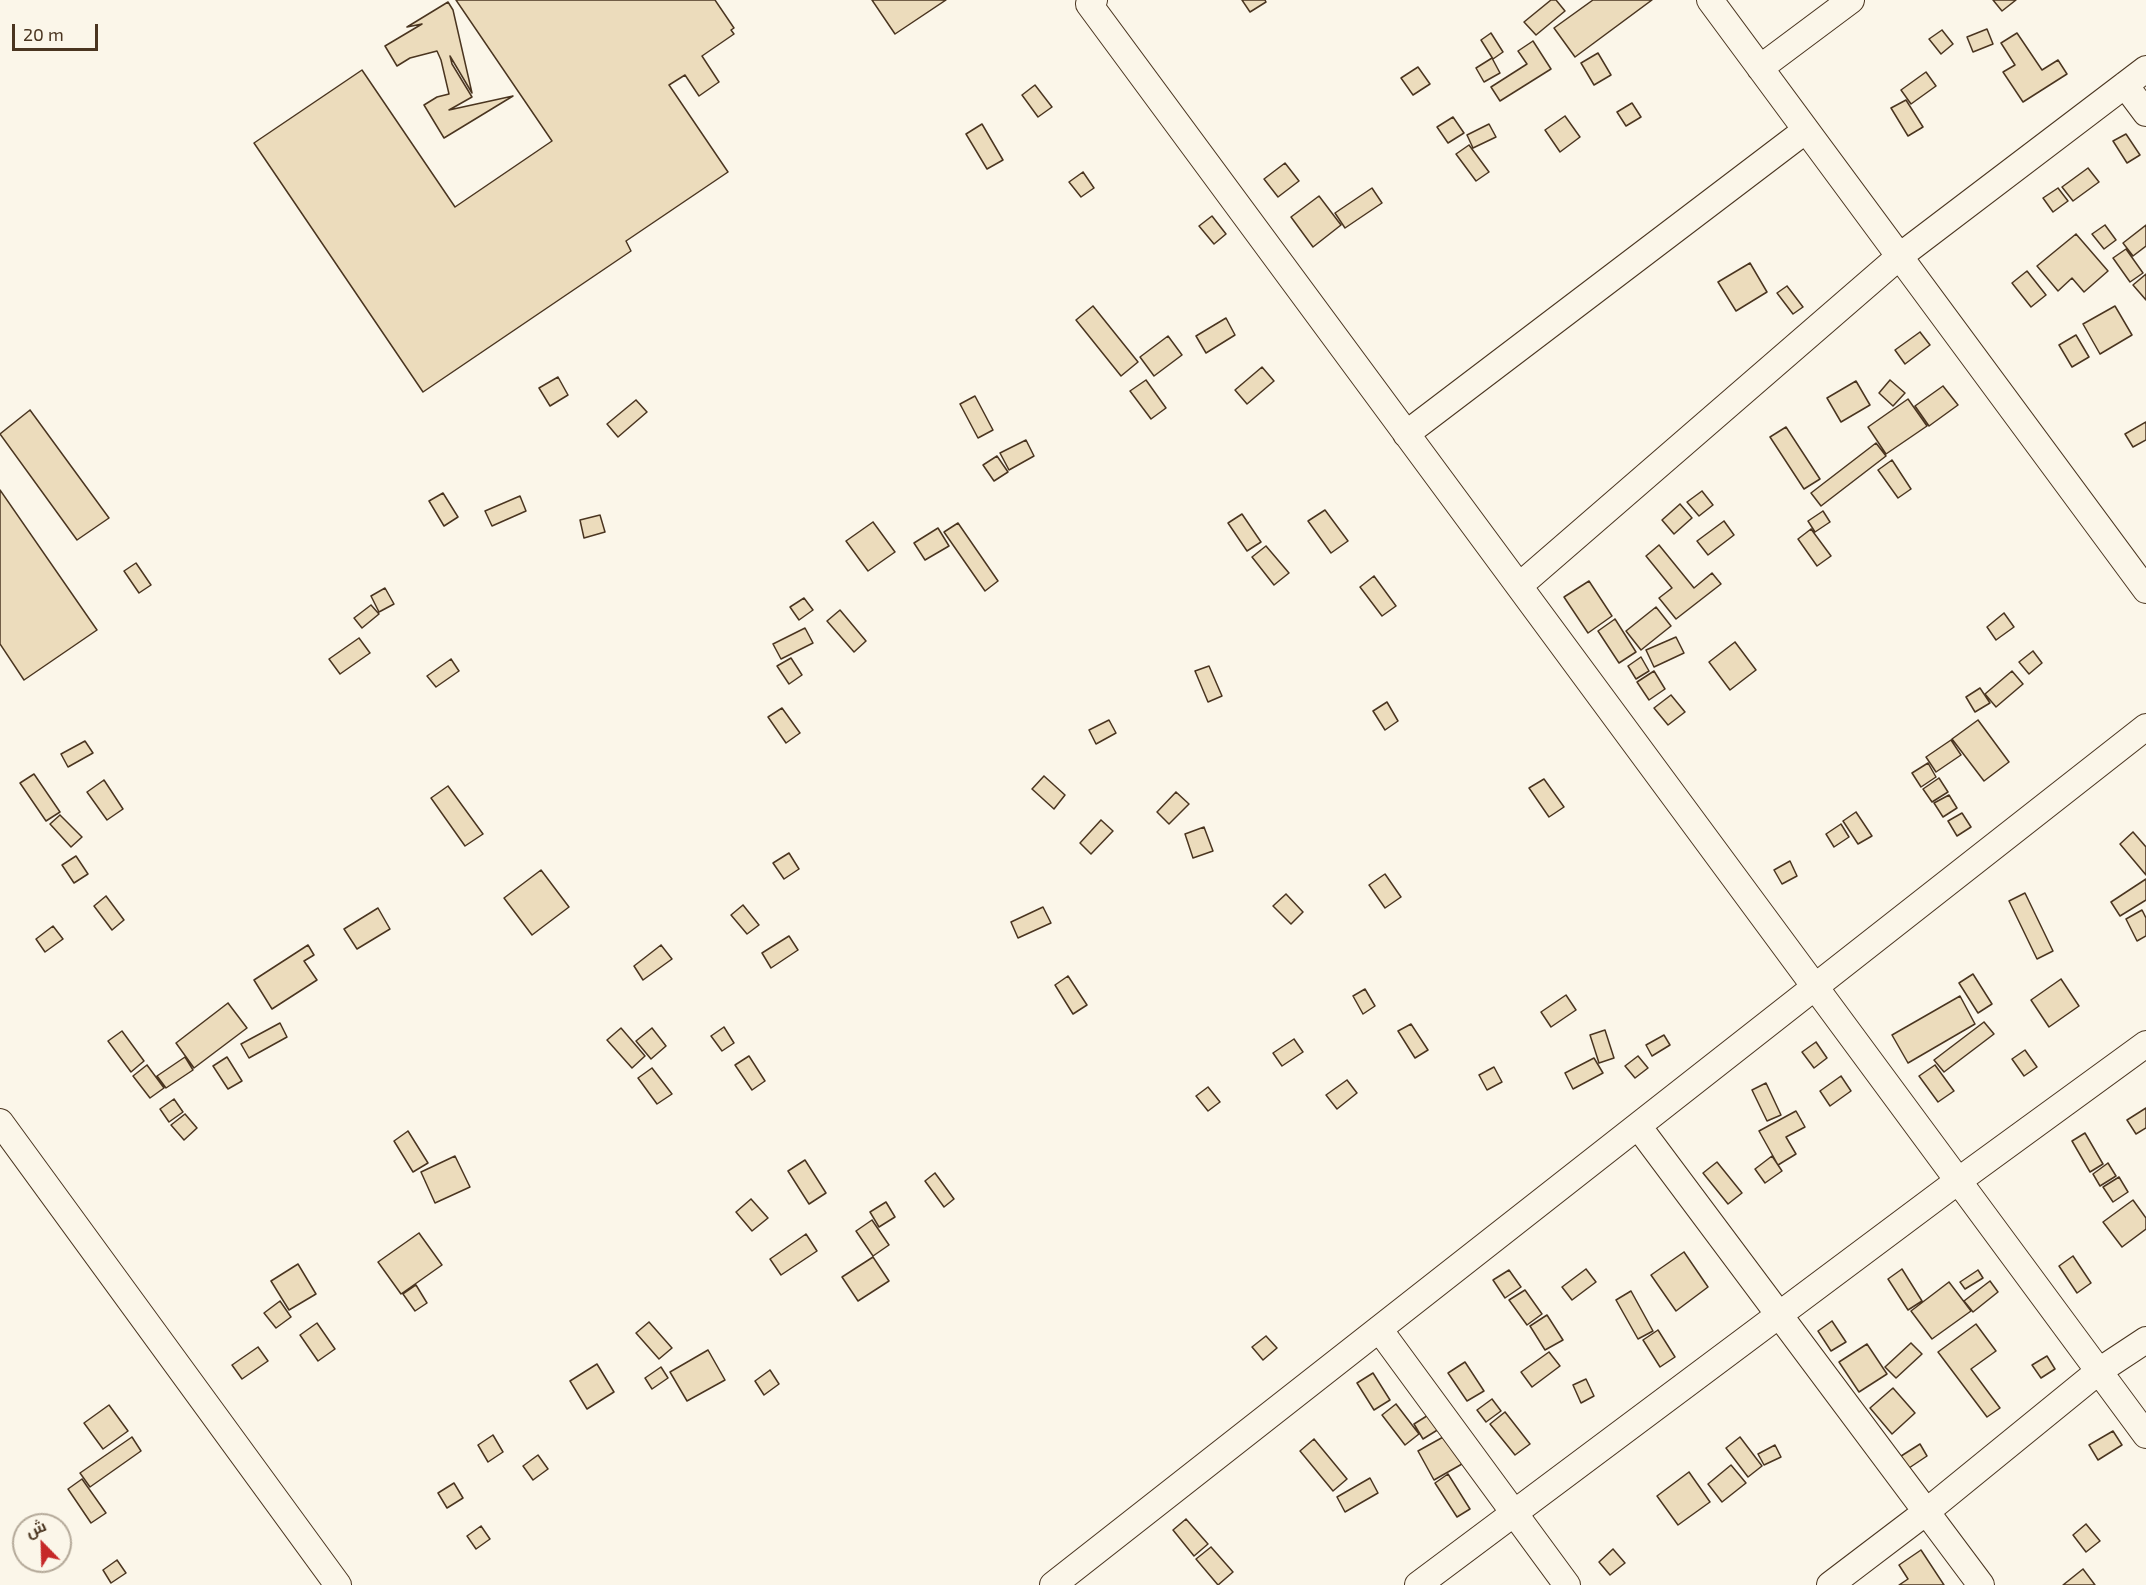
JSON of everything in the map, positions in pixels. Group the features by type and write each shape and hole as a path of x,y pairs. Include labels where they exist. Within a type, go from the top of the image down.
{"street":[{"path":"1094,0 1089,4 2146,1435"},
{"path":"1710,0 2146,590"},
{"path":"1760,69 1851,0"},
{"path":"1519,586 1900,256 2146,69"},
{"path":"2125,85 2146,113"},
{"path":"1406,434 1806,130"},
{"path":"1053,1585 2146,727"},
{"path":"1418,1585 1958,1181 2146,1044"},
{"path":"0,1122 338,1585"},
{"path":"1638,1126 1981,1585"},
{"path":"1379,1329 1567,1585"},
{"path":"1830,1585 1926,1512 2099,1371 2146,1340"}],"building":[{"path":"456,0 715,0 734,28 731,30 734,34 702,56 719,82 699,96 685,75 669,85 728,172 626,241 631,251 423,392 254,143 362,70 455,207 552,141"},
{"path":"872,0 946,0 895,34"},
{"path":"1242,0 1265,0 1266,2 1250,12"},
{"path":"1551,0 1556,0 1565,11 1536,35 1524,22"},
{"path":"1593,0 1652,0 1575,57 1554,28"},
{"path":"1993,0 2016,0 2002,11"},
{"path":"448,2 453,10 472,93 450,56 452,64 472,97 449,110 513,96 444,138 424,105 437,97 449,94 437,51 410,58 397,66 385,46 422,24 407,27"},
{"path":"1987,29 1993,44 1973,52 1967,37"},
{"path":"1942,30 1953,44 1941,54 1929,39"},
{"path":"1491,33 1503,52 1493,59 1481,40"},
{"path":"2017,33 2042,70 2058,60 2067,74 2023,102 2003,72 2015,65 2001,43"},
{"path":"1533,41 1551,69 1500,101 1491,87 1527,64 1518,51"},
{"path":"1598,53 1611,75 1594,85 1581,63"},
{"path":"1492,58 1500,73 1484,82 1476,68"},
{"path":"1418,67 1430,84 1413,95 1401,78"},
{"path":"1926,72 1936,86 1911,104 1901,90"},
{"path":"1035,85 1052,107 1038,117 1022,95"},
{"path":"1906,100 1923,127 1908,136 1891,108"},
{"path":"1632,103 1641,117 1626,126 1617,112"},
{"path":"1565,116 1580,137 1560,152 1545,130"},
{"path":"1453,117 1464,133 1448,143 1437,127"},
{"path":"982,124 1003,160 987,169 966,134"},
{"path":"1489,124 1496,137 1473,148 1467,135"},
{"path":"2126,134 2140,155 2127,163 2113,141"},
{"path":"1469,145 1489,172 1476,181 1456,154"},
{"path":"1285,163 1299,181 1278,197 1264,179"},
{"path":"2088,168 2099,182 2073,201 2062,187"},
{"path":"1083,172 1094,188 1081,197 1069,182"},
{"path":"1372,188 1382,203 1345,228 1335,213"},
{"path":"2058,188 2068,201 2053,212 2043,198"},
{"path":"1319,196 1341,225 1313,247 1291,217"},
{"path":"1212,216 1226,234 1214,244 1199,226"},
{"path":"2105,225 2116,240 2104,249 2092,234"},
{"path":"2146,225 2146,246 2133,256 2123,243"},
{"path":"2076,234 2108,271 2084,292 2072,278 2058,291 2037,266"},
{"path":"2126,249 2143,273 2130,282 2113,258"},
{"path":"1750,263 1767,292 1736,311 1718,282"},
{"path":"2027,271 2046,295 2031,307 2012,283"},
{"path":"2146,274 2146,300 2133,285"},
{"path":"1787,286 1803,307 1793,314 1777,293"},
{"path":"1093,306 1138,362 1121,376 1076,320"},
{"path":"2115,306 2132,335 2100,354 2083,324"},
{"path":"1226,318 1235,335 1206,353 1196,336"},
{"path":"1920,332 1930,345 1905,364 1895,350"},
{"path":"2076,335 2089,357 2072,367 2059,345"},
{"path":"1168,336 1182,355 1154,376 1140,357"},
{"path":"1262,367 1274,381 1247,404 1235,390"},
{"path":"558,377 568,395 550,406 539,388"},
{"path":"1146,380 1166,408 1151,419 1130,391"},
{"path":"1890,380 1905,393 1893,406 1879,393"},
{"path":"1856,381 1870,405 1841,422 1827,398"},
{"path":"1943,386 1958,405 1929,426 1915,406"},
{"path":"975,396 993,430 978,438 960,404"},
{"path":"1908,399 1927,426 1886,454 1868,427"},
{"path":"636,400 647,412 618,437 607,424"},
{"path":"30,410 109,518 77,540 0,434"},
{"path":"2146,422 2146,440 2133,447 2125,434"},
{"path":"1786,427 1820,479 1804,489 1770,437"},
{"path":"1026,440 1034,456 1009,470 1000,453"},
{"path":"1876,443 1886,456 1821,506 1811,493"},
{"path":"997,456 1008,472 994,481 983,465"},
{"path":"1892,460 1911,489 1898,498 1878,470"},
{"path":"0,490 97,630 24,680 0,644"},
{"path":"1702,491 1713,505 1699,516 1687,502"},
{"path":"443,493 458,517 444,526 429,501"},
{"path":"520,496 526,511 492,526 485,511"},
{"path":"1680,504 1692,518 1674,534 1662,520"},
{"path":"1325,510 1348,541 1331,553 1308,521"},
{"path":"1823,511 1830,522 1815,532 1808,521"},
{"path":"1242,514 1261,542 1247,551 1228,523"},
{"path":"600,515 605,532 584,538 580,520"},
{"path":"1724,521 1734,535 1708,555 1697,541"},
{"path":"873,522 895,552 868,571 846,541"},
{"path":"958,523 998,581 985,591 944,532"},
{"path":"938,528 949,546 925,560 914,543"},
{"path":"1811,529 1831,556 1817,566 1798,539"},
{"path":"1659,545 1694,588 1712,573 1721,584 1676,619 1659,598 1672,588 1646,556"},
{"path":"1266,546 1289,573 1274,585 1252,557"},
{"path":"136,563 151,585 139,593 124,571"},
{"path":"1374,576 1396,606 1382,616 1360,587"},
{"path":"1589,581 1612,616 1588,633 1564,597"},
{"path":"385,588 394,604 379,612 371,596"},
{"path":"804,598 813,610 799,620 790,607"},
{"path":"371,605 379,614 362,628 354,618"},
{"path":"1656,607 1671,626 1641,650 1626,631"},
{"path":"840,610 866,641 854,652 827,621"},
{"path":"2004,613 2014,627 1996,640 1987,627"},
{"path":"1615,619 1636,652 1619,663 1598,631"},
{"path":"805,628 813,643 781,659 773,644"},
{"path":"1676,637 1684,653 1654,667 1646,650"},
{"path":"359,638 370,653 340,674 329,659"},
{"path":"1735,642 1756,670 1730,690 1709,662"},
{"path":"2033,651 2042,663 2029,674 2019,662"},
{"path":"1641,657 1649,671 1636,679 1628,666"},
{"path":"791,658 802,675 789,684 777,666"},
{"path":"451,659 459,671 436,687 427,676"},
{"path":"1209,666 1222,696 1208,702 1195,671"},
{"path":"1654,671 1665,689 1649,700 1637,682"},
{"path":"2012,671 2023,684 1996,707 1985,694"},
{"path":"1980,688 1990,703 1975,712 1966,697"},
{"path":"1671,695 1685,712 1668,725 1654,708"},
{"path":"1387,702 1398,721 1385,730 1373,711"},
{"path":"782,708 800,733 786,743 768,717"},
{"path":"1109,720 1116,733 1096,744 1089,730"},
{"path":"1978,720 2009,762 1984,781 1952,739"},
{"path":"1951,740 1961,755 1936,772 1926,757"},
{"path":"85,741 93,753 68,767 61,754"},
{"path":"1928,763 1936,777 1921,787 1912,773"},
{"path":"34,774 60,812 46,821 20,783"},
{"path":"1044,776 1065,795 1054,809 1032,789"},
{"path":"1939,778 1948,792 1932,802 1923,789"},
{"path":"1544,779 1564,807 1549,817 1529,788"},
{"path":"104,780 123,809 107,820 87,792"},
{"path":"448,786 483,834 465,846 431,798"},
{"path":"1176,792 1189,804 1169,824 1157,812"},
{"path":"1949,795 1957,808 1943,817 1934,803"},
{"path":"1856,812 1872,836 1858,844 1843,821"},
{"path":"1962,813 1971,827 1957,836 1948,821"},
{"path":"60,815 82,837 71,847 50,824"},
{"path":"1101,820 1113,831 1091,854 1080,843"},
{"path":"1841,824 1849,837 1834,847 1826,834"},
{"path":"1204,827 1213,851 1193,858 1185,834"},
{"path":"2133,832 2146,847 2146,875 2120,844"},
{"path":"789,853 799,869 784,879 773,863"},
{"path":"76,856 88,874 74,883 62,865"},
{"path":"1790,861 1797,876 1782,884 1774,870"},
{"path":"541,870 569,907 532,935 504,898"},
{"path":"1385,874 1401,897 1385,908 1369,885"},
{"path":"2146,879 2146,900 2120,916 2111,902"},
{"path":"2025,893 2053,951 2037,959 2009,901"},
{"path":"1286,894 1303,912 1291,924 1273,906"},
{"path":"106,896 124,920 112,930 94,906"},
{"path":"743,905 759,925 747,934 731,915"},
{"path":"1043,907 1051,923 1018,938 1011,922"},
{"path":"378,908 390,929 357,949 344,929"},
{"path":"2142,910 2146,918 2146,936 2137,941 2126,919"},
{"path":"53,926 63,939 45,952 36,939"},
{"path":"789,936 798,950 771,968 762,953"},
{"path":"308,945 314,955 304,961 317,980 272,1009 254,980"},
{"path":"661,945 672,959 643,980 634,966"},
{"path":"1973,974 1992,1004 1978,1013 1959,983"},
{"path":"1068,976 1087,1005 1073,1014 1055,985"},
{"path":"2061,979 2079,1006 2049,1027 2031,1000"},
{"path":"1365,989 1375,1006 1363,1014 1353,996"},
{"path":"1566,995 1576,1010 1551,1027 1541,1012"},
{"path":"1960,996 1975,1024 1908,1063 1892,1035"},
{"path":"228,1003 247,1028 194,1068 176,1043"},
{"path":"1984,1022 1994,1034 1944,1072 1934,1060"},
{"path":"280,1023 287,1037 249,1058 241,1044"},
{"path":"1411,1024 1428,1050 1415,1058 1398,1031"},
{"path":"724,1027 734,1043 722,1051 711,1036"},
{"path":"621,1028 645,1056 632,1068 607,1040"},
{"path":"652,1028 666,1046 651,1059 636,1041"},
{"path":"1605,1030 1614,1058 1599,1063 1590,1035"},
{"path":"122,1031 144,1061 131,1072 108,1041"},
{"path":"1664,1035 1670,1045 1652,1056 1646,1045"},
{"path":"1294,1039 1303,1052 1282,1066 1273,1053"},
{"path":"1816,1042 1827,1058 1814,1068 1802,1052"},
{"path":"2025,1050 2037,1067 2024,1076 2012,1059"},
{"path":"749,1056 765,1081 752,1090 735,1065"},
{"path":"1638,1056 1648,1068 1635,1078 1625,1066"},
{"path":"185,1057 193,1070 166,1088 157,1076"},
{"path":"227,1057 242,1081 228,1089 213,1066"},
{"path":"1594,1058 1603,1073 1573,1089 1565,1073"},
{"path":"147,1065 164,1088 150,1098 133,1076"},
{"path":"1935,1065 1954,1091 1938,1102 1919,1076"},
{"path":"1494,1067 1502,1082 1487,1090 1479,1075"},
{"path":"652,1068 672,1094 657,1104 638,1078"},
{"path":"1841,1076 1851,1091 1830,1106 1820,1091"},
{"path":"1347,1080 1357,1093 1337,1109 1326,1095"},
{"path":"1766,1083 1781,1115 1767,1121 1752,1090"},
{"path":"1208,1087 1220,1102 1208,1111 1196,1096"},
{"path":"174,1099 183,1112 169,1122 160,1109"},
{"path":"2146,1108 2146,1128 2136,1134 2127,1120"},
{"path":"1796,1111 1805,1127 1786,1137 1796,1154 1778,1165 1759,1131"},
{"path":"185,1114 197,1128 184,1140 171,1125"},
{"path":"408,1131 428,1163 413,1172 394,1141"},
{"path":"2085,1133 2103,1164 2090,1172 2072,1141"},
{"path":"455,1156 470,1187 435,1203 421,1172"},
{"path":"1772,1156 1782,1171 1765,1183 1755,1169"},
{"path":"805,1160 826,1193 809,1204 788,1171"},
{"path":"1717,1162 1742,1193 1728,1204 1703,1173"},
{"path":"2108,1163 2116,1176 2100,1186 2093,1174"},
{"path":"935,1173 954,1199 944,1207 925,1181"},
{"path":"2119,1177 2128,1192 2113,1202 2103,1187"},
{"path":"751,1199 768,1218 752,1231 736,1212"},
{"path":"2133,1200 2146,1218 2146,1229 2122,1247 2103,1222"},
{"path":"886,1202 895,1217 879,1227 870,1212"},
{"path":"872,1220 889,1245 873,1256 856,1231"},
{"path":"419,1233 442,1265 401,1294 378,1262"},
{"path":"806,1234 817,1251 781,1275 770,1259"},
{"path":"1684,1252 1708,1287 1676,1311 1651,1275"},
{"path":"2073,1256 2091,1283 2077,1293 2059,1266"},
{"path":"873,1257 889,1281 858,1301 842,1277"},
{"path":"298,1264 316,1294 289,1310 271,1281"},
{"path":"1586,1269 1596,1282 1572,1300 1562,1287"},
{"path":"1902,1269 1922,1301 1908,1310 1888,1279"},
{"path":"1509,1270 1521,1287 1505,1298 1493,1280"},
{"path":"1978,1270 1983,1278 1965,1289 1960,1282"},
{"path":"1990,1281 1998,1292 1973,1312 1964,1301"},
{"path":"1949,1282 1971,1311 1932,1339 1911,1311"},
{"path":"416,1285 427,1303 415,1311 403,1294"},
{"path":"1525,1290 1542,1314 1527,1325 1509,1300"},
{"path":"1631,1291 1653,1331 1638,1339 1616,1300"},
{"path":"280,1301 291,1317 276,1328 264,1313"},
{"path":"1547,1315 1563,1340 1545,1350 1530,1326"},
{"path":"1832,1321 1846,1342 1831,1351 1818,1331"},
{"path":"649,1322 672,1348 659,1359 636,1333"},
{"path":"317,1323 335,1349 318,1361 300,1335"},
{"path":"1976,1324 1996,1351 1971,1369 2000,1408 1987,1417 1938,1352"},
{"path":"1658,1330 1675,1357 1660,1367 1643,1340"},
{"path":"1266,1336 1277,1348 1263,1360 1252,1347"},
{"path":"1911,1343 1922,1354 1896,1378 1885,1367"},
{"path":"1867,1344 1887,1374 1859,1392 1839,1362"},
{"path":"258,1347 268,1361 242,1379 232,1365"},
{"path":"708,1350 725,1380 687,1401 670,1372"},
{"path":"1549,1352 1560,1366 1532,1387 1521,1372"},
{"path":"2047,1356 2055,1369 2041,1378 2032,1365"},
{"path":"1465,1362 1484,1391 1467,1401 1448,1373"},
{"path":"597,1364 614,1392 587,1409 570,1381"},
{"path":"661,1367 668,1378 652,1389 645,1378"},
{"path":"770,1370 779,1384 764,1395 755,1381"},
{"path":"1373,1373 1390,1400 1374,1410 1357,1383"},
{"path":"1586,1379 1594,1396 1581,1403 1573,1385"},
{"path":"1893,1388 1915,1413 1892,1434 1870,1408"},
{"path":"1492,1399 1501,1411 1486,1422 1477,1410"},
{"path":"1396,1404 1419,1434 1405,1445 1382,1415"},
{"path":"109,1405 128,1431 103,1449 84,1423"},
{"path":"1438,1409 1447,1424 1423,1439 1414,1424"},
{"path":"1505,1412 1530,1444 1515,1455 1490,1424"},
{"path":"2113,1431 2122,1445 2098,1460 2089,1445"},
{"path":"493,1435 503,1452 488,1462 478,1445"},
{"path":"1445,1436 1462,1464 1434,1480 1418,1451"},
{"path":"132,1437 141,1451 90,1487 80,1473"},
{"path":"1740,1437 1762,1466 1748,1477 1726,1448"},
{"path":"1314,1439 1347,1479 1333,1491 1300,1451"},
{"path":"1920,1444 1927,1456 1906,1470 1898,1458"},
{"path":"1775,1445 1781,1457 1764,1465 1758,1454"},
{"path":"538,1455 548,1469 533,1480 523,1466"},
{"path":"1731,1465 1746,1483 1722,1502 1708,1484"},
{"path":"1689,1472 1710,1502 1678,1525 1657,1496"},
{"path":"1448,1474 1470,1509 1457,1517 1435,1483"},
{"path":"1370,1478 1378,1493 1345,1512 1337,1497"},
{"path":"82,1479 106,1513 91,1523 68,1489"},
{"path":"454,1483 463,1498 447,1508 438,1493"},
{"path":"1186,1519 1208,1544 1194,1556 1173,1530"},
{"path":"2086,1524 2100,1541 2086,1552 2073,1535"},
{"path":"481,1526 490,1539 476,1549 467,1536"},
{"path":"1211,1547 1233,1572 1218,1585 1196,1559"},
{"path":"1613,1549 1625,1563 1610,1575 1599,1562"},
{"path":"1921,1550 1944,1585 1899,1585 1908,1579 1899,1565"},
{"path":"117,1560 126,1573 111,1583 103,1570"},
{"path":"2083,1569 2095,1585 2063,1585"}]}
